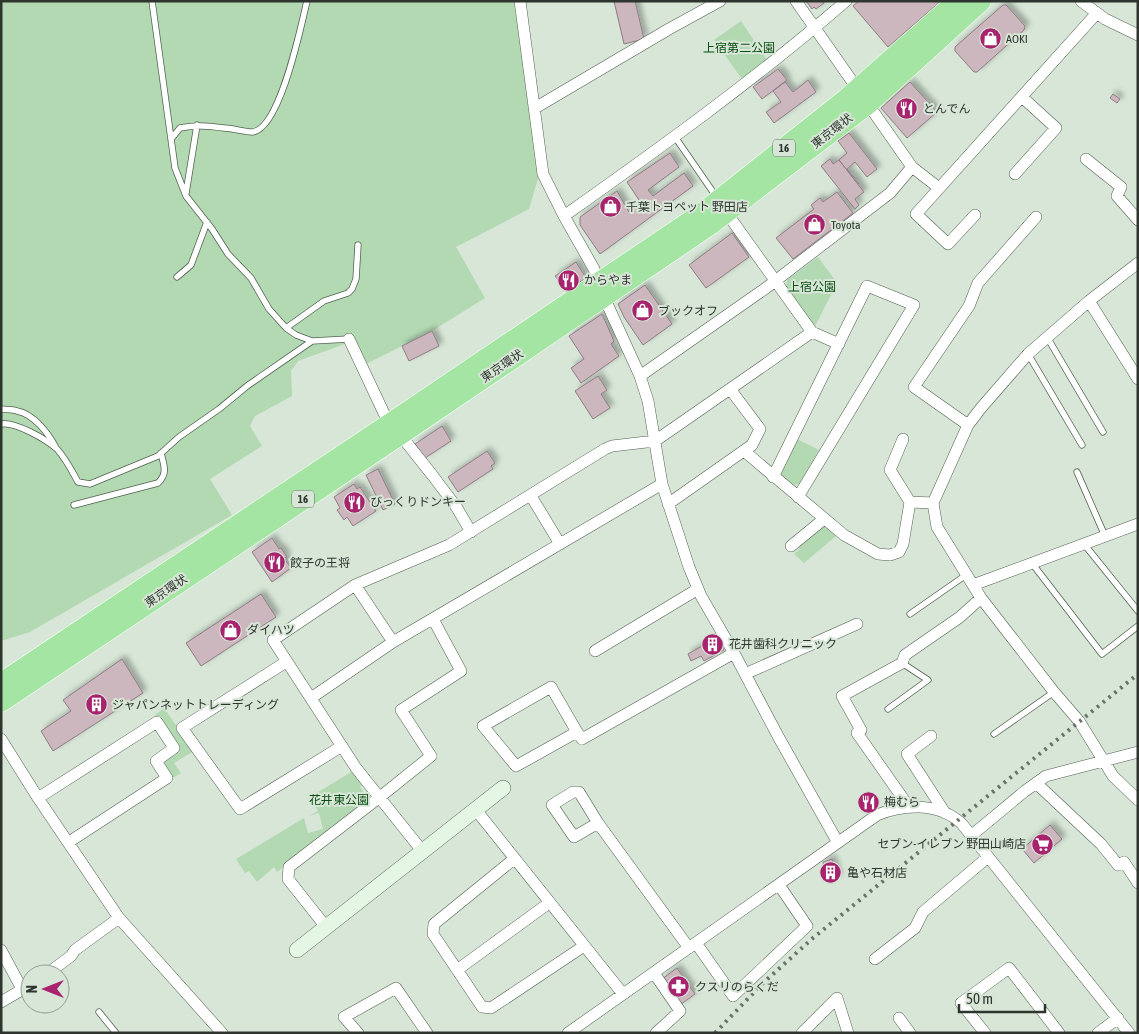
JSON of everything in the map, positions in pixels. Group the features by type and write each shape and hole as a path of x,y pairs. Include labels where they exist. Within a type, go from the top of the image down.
{"highway":[{"name":"東京環状","path":"602,289 862,96 957,1"},
{"name":"東京環状","path":"1,702 395,429 602,289 726,212 862,96 981,1"},
{"name":"東京環状","path":"1,683 395,429"}],"street":[{"path":"520,1 543,174 602,289 640,376 648,401 662,484 689,567 698,589 837,841"},
{"path":"535,108 720,1"},
{"path":"796,1 912,167 939,188"},
{"path":"564,216 676,137 814,29 846,1"},
{"path":"1081,1 1097,14 1136,32"},
{"path":"976,215 948,244 916,214 1097,14"},
{"path":"1015,174 1056,128 1022,97"},
{"path":"1086,159 1121,187 1117,196 1138,220"},
{"path":"640,376 776,281 890,193 912,167"},
{"path":"726,212 812,332 839,344"},
{"path":"968,425 914,387 968,306 978,283 1036,217"},
{"path":"1138,263 1028,354 981,408 968,425 933,503 937,527 981,598 1079,721 1103,761 1121,785 1138,800"},
{"path":"773,477 867,286 914,305 798,497"},
{"path":"1090,301 1138,379"},
{"path":"423,852 364,778 273,640 355,585 437,551 531,496 605,449 612,446 655,441 812,332"},
{"path":"349,339 395,429 457,508 471,532"},
{"path":"668,504 752,445 760,429 730,389"},
{"path":"744,451 844,535 878,554 890,555 900,552 910,502 890,470 903,439"},
{"path":"311,698 393,642 662,484"},
{"path":"531,496 560,544"},
{"path":"910,502 933,503"},
{"path":"791,546 824,519"},
{"path":"973,585 1030,562 1138,524"},
{"path":"355,585 393,642"},
{"path":"594,651 698,589"},
{"path":"909,807 857,733 861,730 842,696 902,663 905,655 960,617 981,598"},
{"path":"326,927 288,879 289,867 380,798 431,756 401,710 461,671 434,619"},
{"path":"746,674 857,624"},
{"path":"577,732 516,766 483,726 551,687 582,740 734,653"},
{"path":"286,662 182,728 240,809 342,746"},
{"path":"38,798 157,722 174,748 156,761 167,778 69,842"},
{"path":"932,736 907,754 945,813"},
{"path":"1,740 119,918 222,1033"},
{"path":"972,835 1046,776 1138,752"},
{"path":"1036,783 1101,844 1118,865 1124,862 1138,883"},
{"path":"298,950 504,788"},
{"path":"568,1033 779,885 837,841 877,815 893,808 909,807 926,808 945,813 957,819 972,835 1128,1033"},
{"path":"476,810 623,994"},
{"path":"598,823 692,946 733,996 807,926 779,885"},
{"path":"875,959 915,928 923,912 988,857"},
{"path":"514,859 434,924 433,934 482,1007 491,1008 584,946"},
{"path":"457,970 549,903"},
{"path":"60,964 71,956 75,950 119,918"},
{"path":"1,950 20,978"},
{"path":"985,1033 961,1004 1009,968 1059,1033"},
{"path":"654,973 680,1011 656,1033"},
{"path":"358,1033 344,1017 396,988 427,1033"},
{"path":"1,1002 20,991"},
{"path":"802,1033 813,1028 837,998 848,1033"},
{"path":"900,1018 910,1033"},
{"path":"1098,1033 1118,1018"}],"lane":[{"path":"152,1 175,168 186,196 207,222 228,254 251,278 269,309 286,328 296,335 312,341 349,339"},
{"path":"171,139 180,128 197,125 252,132 262,129 270,120 291,68 307,1"},
{"path":"186,196 197,125"},
{"path":"676,137 713,192"},
{"path":"177,277 191,265 207,222"},
{"path":"286,328 324,301 348,293 352,289 356,279 358,244"},
{"path":"1047,337 1103,432"},
{"path":"1,409 17,410 27,414 51,438 78,482 90,484 158,456 247,386 312,341"},
{"path":"1028,354 1082,445"},
{"path":"1,424 7,423 23,428 56,448"},
{"path":"74,505 158,483 164,477 165,469 161,452"},
{"path":"1077,472 1105,536"},
{"path":"1084,544 1138,611"},
{"path":"1030,562 1102,654 1138,626"},
{"path":"910,614 966,575"},
{"path":"888,709 928,680 902,663"},
{"path":"994,734 1054,692"},
{"path":"100,1012 116,1033"}],"green space":[{"path":"1,1 514,1 539,175 529,209 456,247 485,298 432,331 364,365 350,344 345,344 298,361 291,371 292,396 255,416 250,426 262,446 210,479 232,515 30,632 1,641"},
{"name":"上宿第二公園","path":"741,21 767,60 742,79 714,40"},
{"name":"上宿公園","path":"818,257 837,283 814,328 786,287 787,280"},
{"path":"797,439 819,450 799,484 794,485 782,476 781,471"},
{"path":"821,527 827,527 836,536 804,563 794,554 799,550 800,544"},
{"path":"164,708 194,751 174,763 181,773 173,778 163,765 164,760 179,749 155,715"},
{"name":"花井東公園","path":"353,771 363,784 360,787 366,795 369,792 369,800 277,872 274,867 257,882 249,871 245,873 236,859 304,818 308,833 323,829 319,813 309,816 318,811 310,797"}],"building":[{"path":"614,1 635,1 644,39 624,44"},
{"path":"806,1 822,1 824,3 816,9 814,7 812,9"},
{"path":"859,1 941,1 888,47 853,6"},
{"name":"AOKI","path":"1003,5 1006,5 1025,26 1024,30 977,72 974,72 955,51 955,47"},
{"path":"778,69 787,80 762,99 753,87"},
{"path":"808,80 816,92 774,123 766,112 781,102 773,91 785,82 793,92"},
{"path":"910,82 937,112 907,138 881,108"},
{"path":"1113,94 1120,99 1117,103 1110,98"},
{"path":"849,133 877,169 867,177 855,162 847,169 858,184 839,160 847,153 838,141"},
{"name":"千葉トヨペット 野田店","path":"670,153 679,167 648,190 653,196 684,173 693,186 600,254 580,225 580,217 617,191 629,212 641,203 627,182"},
{"path":"830,159 833,164 839,160 864,192 855,199 859,205 855,209 821,166"},
{"name":"Toyota","path":"837,192 853,213 793,259 776,238 814,209 811,205 820,198 823,202"},
{"path":"732,233 749,257 706,288 689,265"},
{"path":"576,262 586,278 566,291 555,276"},
{"name":"ブックオフ","path":"645,285 672,324 643,345 624,317 618,304"},
{"path":"602,314 614,341 611,344 619,356 581,383 571,368 584,359 569,336"},
{"path":"432,331 439,346 409,361 402,346"},
{"path":"598,376 607,390 601,394 610,408 593,419 575,391"},
{"path":"442,426 451,441 425,458 415,444"},
{"path":"487,451 495,463 491,466 493,469 458,492 448,477"},
{"path":"378,469 395,504 383,510 366,475"},
{"name":"びっくりドンキー","path":"354,484 357,489 360,487 376,511 353,526 347,517 344,520 337,510 340,508 334,497"},
{"name":"餃子の王将","path":"272,538 287,557 284,558 291,568 272,582 252,552"},
{"name":"ダイハツ","path":"261,594 276,617 201,666 186,643"},
{"name":"花井歯科クリニック","path":"716,638 724,650 704,661 701,656 691,661 688,654"},
{"name":"ジャパンネットトレーディング","path":"122,659 143,693 53,751 41,731 71,711 63,700"},
{"name":"セブン-イレブン 野田山崎店","path":"1050,825 1062,839 1034,863 1022,849"},
{"name":"亀や石材店","path":"832,859 838,878 828,881 823,862"},
{"name":"クスリのらくだ","path":"677,968 695,994 680,1005 662,979"}],"railway":[{"path":"715,1033 762,984 813,938 1138,674"}],"place":[{"name":"AOKI","path":"990,39"},
{"name":"とんでん","path":"907,109"},
{"name":"千葉トヨペット 野田店","path":"610,207"},
{"name":"Toyota","path":"815,225"},
{"name":"からやま","path":"568,280"},
{"name":"ブックオフ","path":"642,311"},
{"name":"びっくりドンキー","path":"354,502"},
{"name":"餃子の王将","path":"274,563"},
{"name":"ダイハツ","path":"231,630"},
{"name":"花井歯科クリニック","path":"713,644"},
{"name":"ジャパンネットトレーディング","path":"96,705"},
{"name":"梅むら","path":"868,802"},
{"name":"セブン-イレブン 野田山崎店","path":"1042,844"},
{"name":"亀や石材店","path":"831,873"},
{"name":"クスリのらくだ","path":"679,987"}]}
